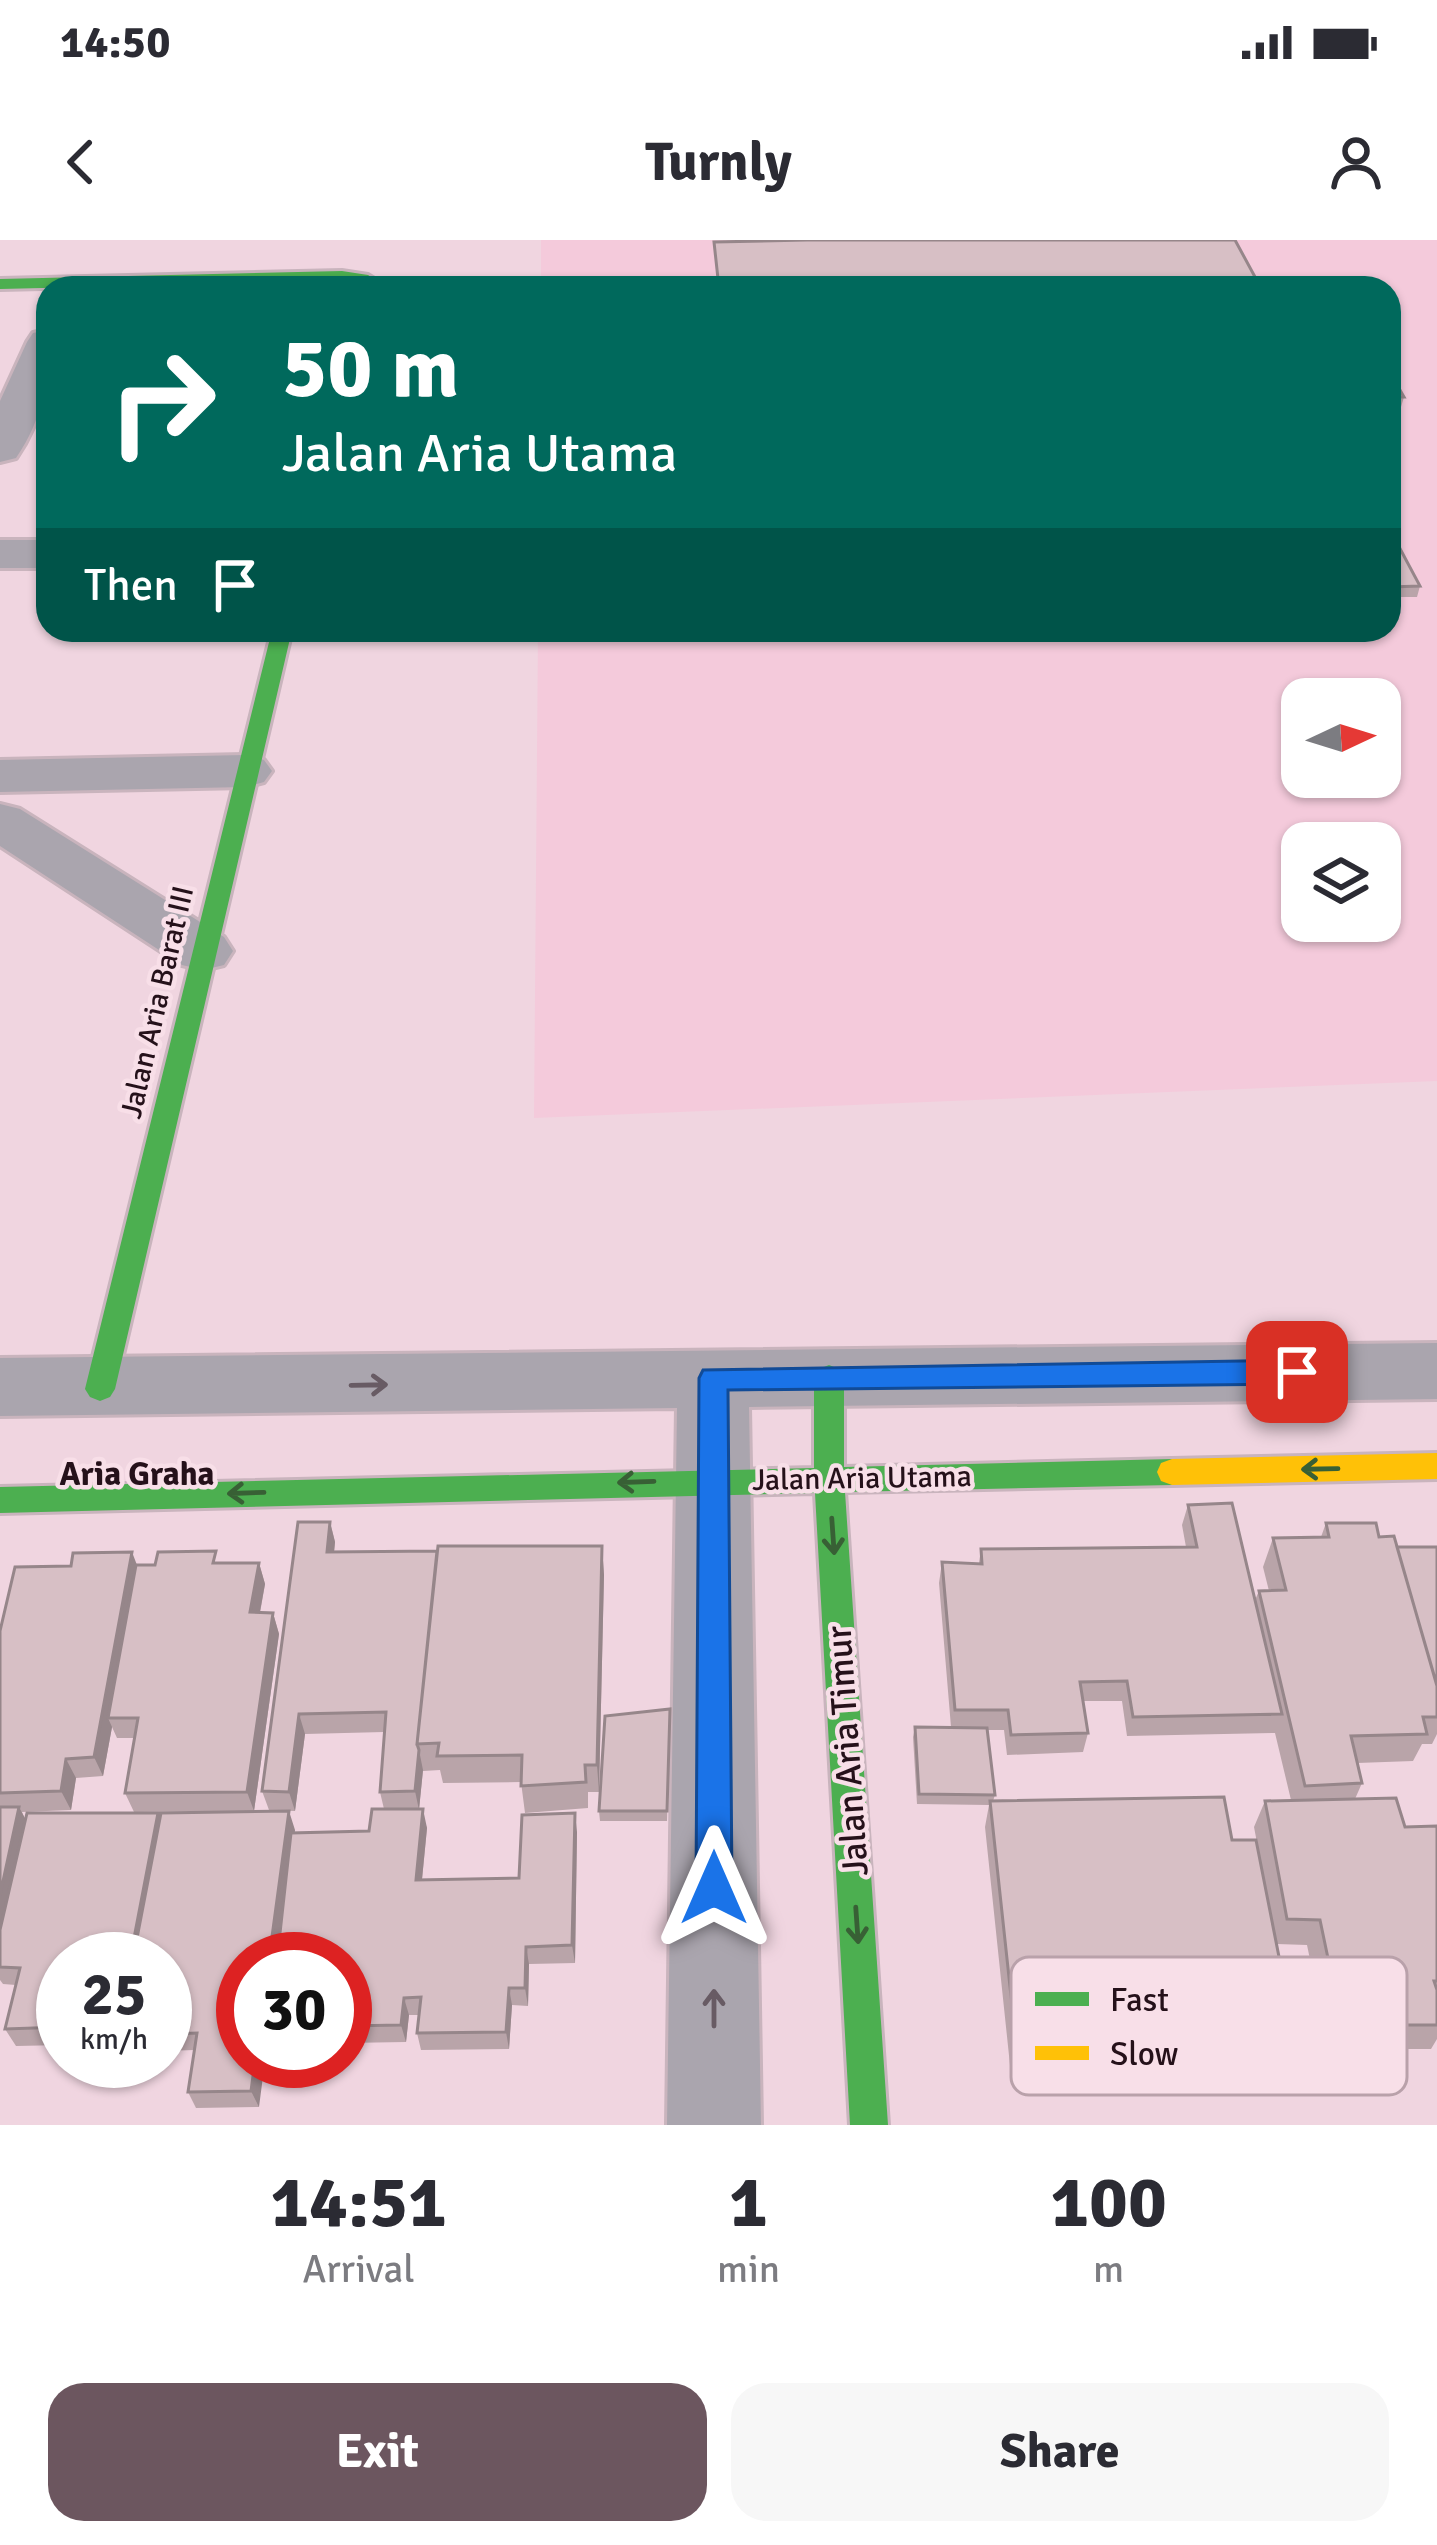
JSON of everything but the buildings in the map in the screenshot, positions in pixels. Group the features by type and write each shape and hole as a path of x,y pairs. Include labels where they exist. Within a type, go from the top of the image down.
{"street":[{"path":"0,284 36,285"},
{"path":"0,449 36,369"},
{"path":"0,554 36,554"},
{"name":"Jalan Aria Barat III","path":"100,1389 279,642"},
{"path":"0,776 245,771"},
{"path":"0,820 203,952"},
{"path":"0,1387 1437,1371"},
{"name":"Jalan Aria Timur","path":"829,1377 830,1479 869,2125"},
{"path":"713,1378 714,2125"},
{"name":"Jalan Aria Utama","path":"0,1500 1437,1466"}],"shaded area":[{"path":"541,240 1437,240 1437,1081 534,1118 538,642 1401,642 1401,276 541,276"}],"traffic: fast":[{"path":"0,284 36,283"},
{"path":"100,1389 279,642"},
{"path":"829,1377 829,1479 869,2125"},
{"path":"0,1500 1172,1472"}],"traffic: slow":[{"path":"1172,1472 1437,1466"}],"district":[{"name":"Aria Graha","path":"137,1473"}],"route":[{"path":"714,1888 713,1378 1297,1372"}]}
